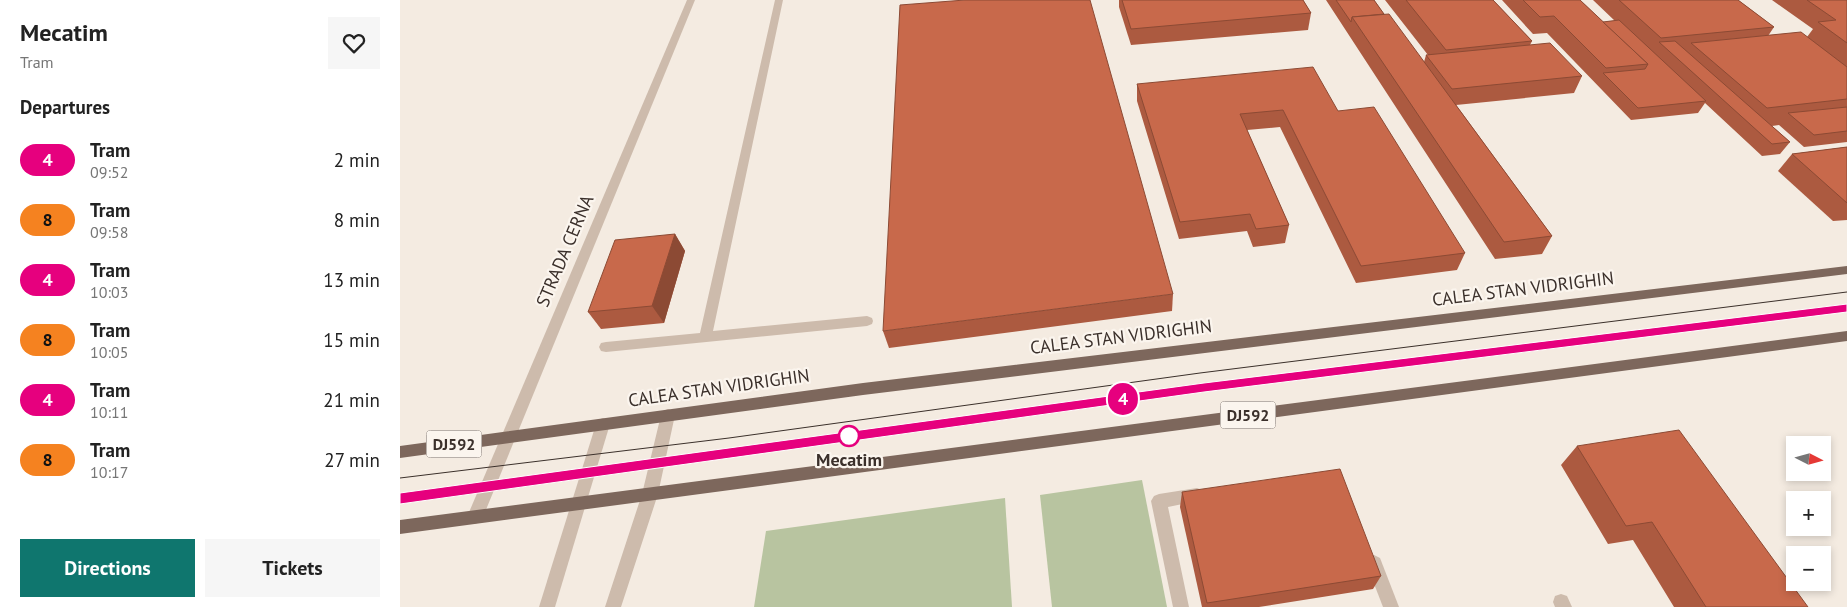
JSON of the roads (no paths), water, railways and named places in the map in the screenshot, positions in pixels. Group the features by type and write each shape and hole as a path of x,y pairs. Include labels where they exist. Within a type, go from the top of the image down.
{"main road":[{"name":"CALEA STAN VIDRIGHIN","path":"400,452 863,388 1847,270"},
{"name":"DJ592","path":"400,527 1847,336"}],"street":[{"name":"STRADA CERNA","path":"475,517 691,0"},
{"path":"706,337 779,0"},
{"path":"606,347 867,320"},
{"path":"613,607 650,494 668,414"},
{"path":"547,607 603,424"},
{"path":"1181,607 1159,501 1208,494"},
{"path":"1367,545 1391,607"}],"tram line":[{"path":"400,478 729,438 1200,373 1847,292"},
{"path":"400,498 1204,387 1847,308"},
{"name":"4","path":"400,498 1204,387 1847,308"}],"place":[{"name":"Mecatim","path":"849,436"}]}
